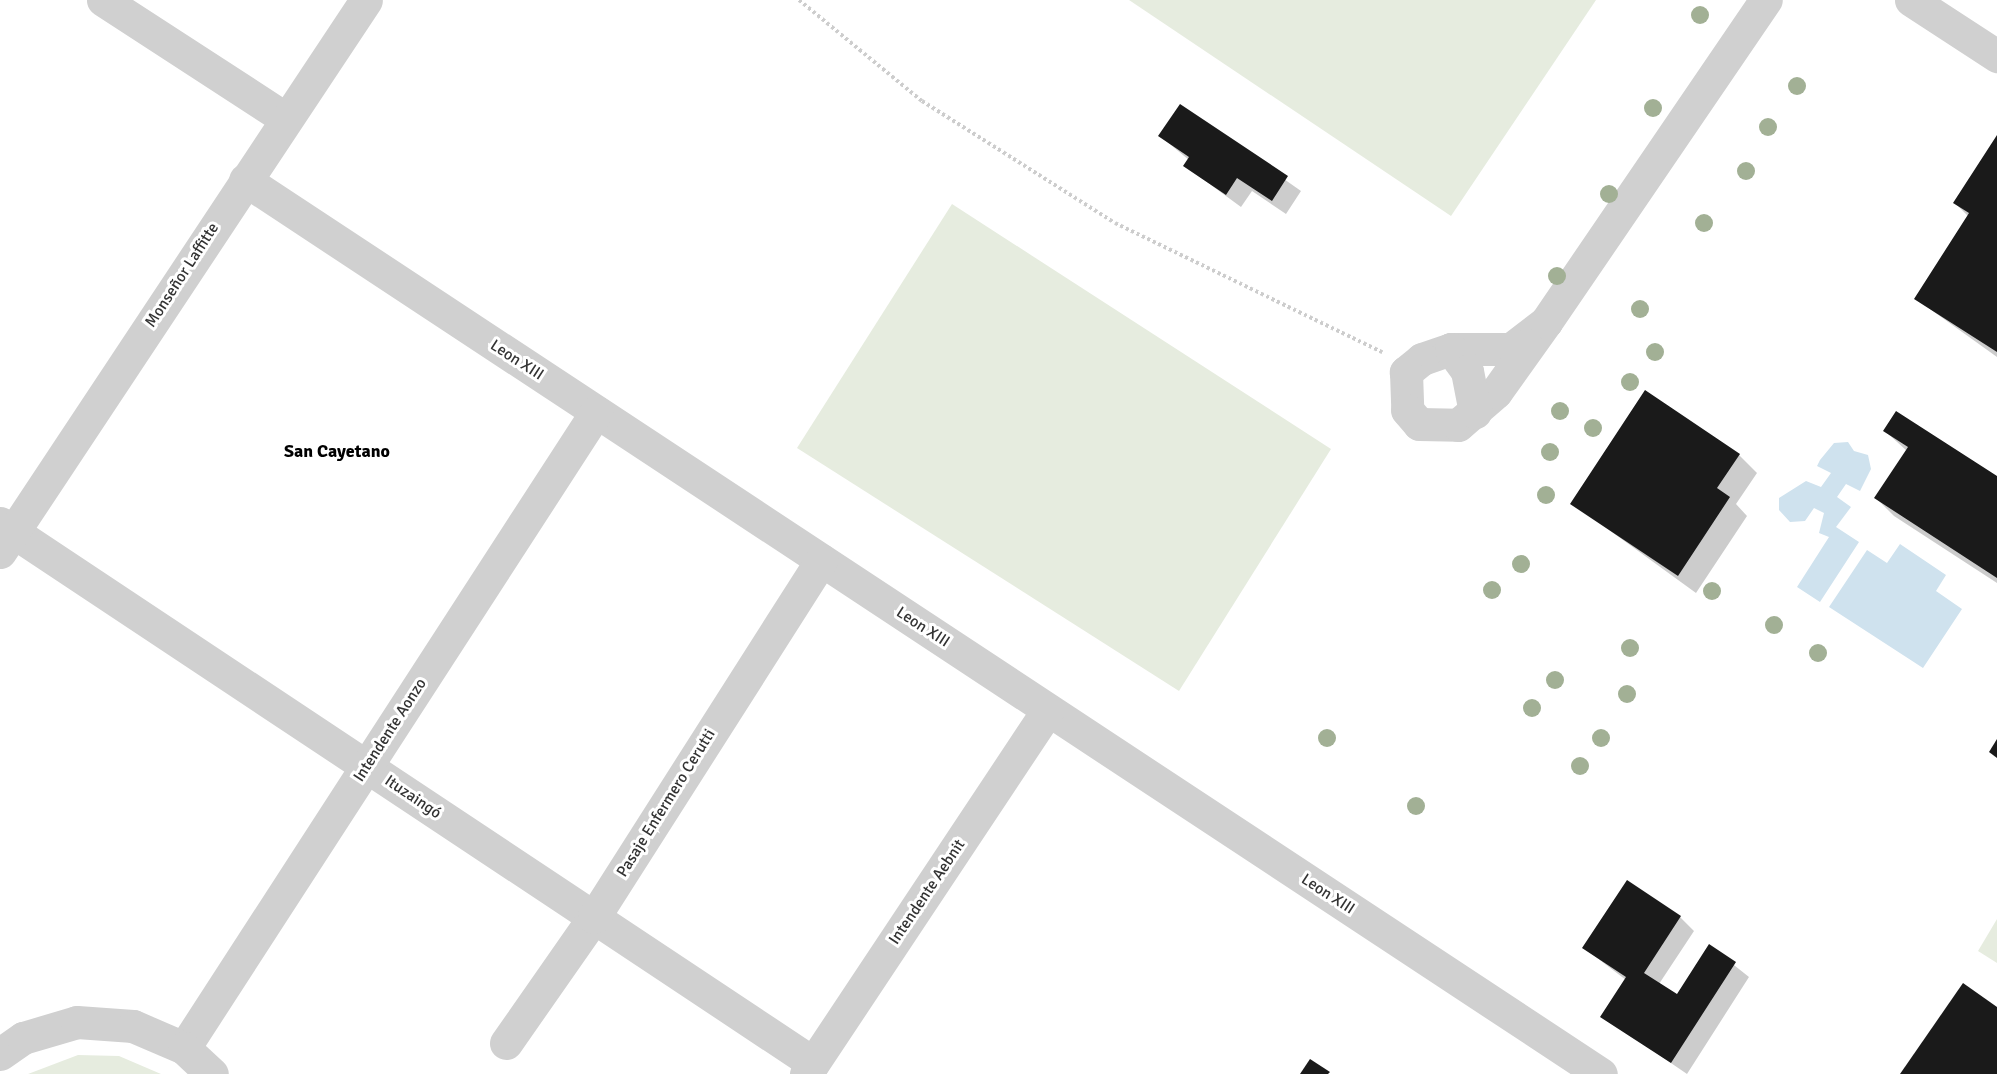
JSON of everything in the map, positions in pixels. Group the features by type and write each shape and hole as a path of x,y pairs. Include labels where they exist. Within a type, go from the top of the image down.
{"street":[{"path":"103,0 286,119"},
{"name":"Monseñor Laffitte","path":"4,536 366,0"},
{"path":"1546,322 1511,349 1451,349 1422,359 1406,372 1407,410 1419,424 1458,425 1475,412 1546,322 1766,0"},
{"path":"1911,0 1997,56"},
{"name":"Leon XIII","path":"244,180 1601,1074"},
{"path":"1451,349 1467,371 1475,412"},
{"name":"Intendente Aonzo","path":"184,1048 596,412"},
{"name":"Ituzaingó","path":"4,536 367,766 594,917 809,1069"},
{"name":"Pasaje Enfermero Cerutti","path":"506,1043 594,917 821,560"},
{"name":"Intendente Aebnit","path":"809,1069 1048,710"},
{"path":"0,1054 23,1038 77,1022 133,1026 184,1048 212,1074"}],"path":[{"path":"799,0 922,101 1115,223 1378,349 1406,372"}],"shaded area":[{"path":"1129,0 1596,0 1451,216"},
{"path":"952,204 1331,449 1179,691 797,448"},
{"path":"1997,919 1997,963 1978,951"},
{"path":"78,1055 119,1056 161,1074 28,1074"}],"water":[{"path":"1848,442 1854,451 1868,455 1871,469 1860,491 1846,484 1837,497 1851,507 1836,527 1859,542 1820,602 1797,587 1829,537 1819,533 1824,513 1814,508 1805,521 1790,522 1779,510 1779,498 1806,481 1821,487 1831,473 1817,466 1820,460 1834,443"},
{"path":"1900,544 1946,575 1936,591 1962,609 1923,668 1829,607 1867,550 1887,563"}],"building":[{"path":"1180,104 1288,176 1272,201 1237,178 1226,195 1183,166 1189,157 1158,136"},
{"path":"1997,135 1997,352 1914,299 1969,213 1953,203"},
{"path":"1645,390 1740,454 1717,488 1730,497 1678,576 1570,504"},
{"path":"1896,411 1997,476 1997,578 1874,498 1908,447 1883,431"},
{"path":"1997,739 1997,758 1989,752"},
{"path":"1627,880 1681,916 1644,973 1677,994 1709,944 1736,962 1671,1063 1600,1017 1626,977 1582,948"},
{"path":"1963,983 1997,1007 1997,1074 1900,1074"},
{"path":"1310,1059 1330,1072 1328,1074 1300,1074"}],"district":[{"name":"San Cayetano","path":"337,451"}]}
